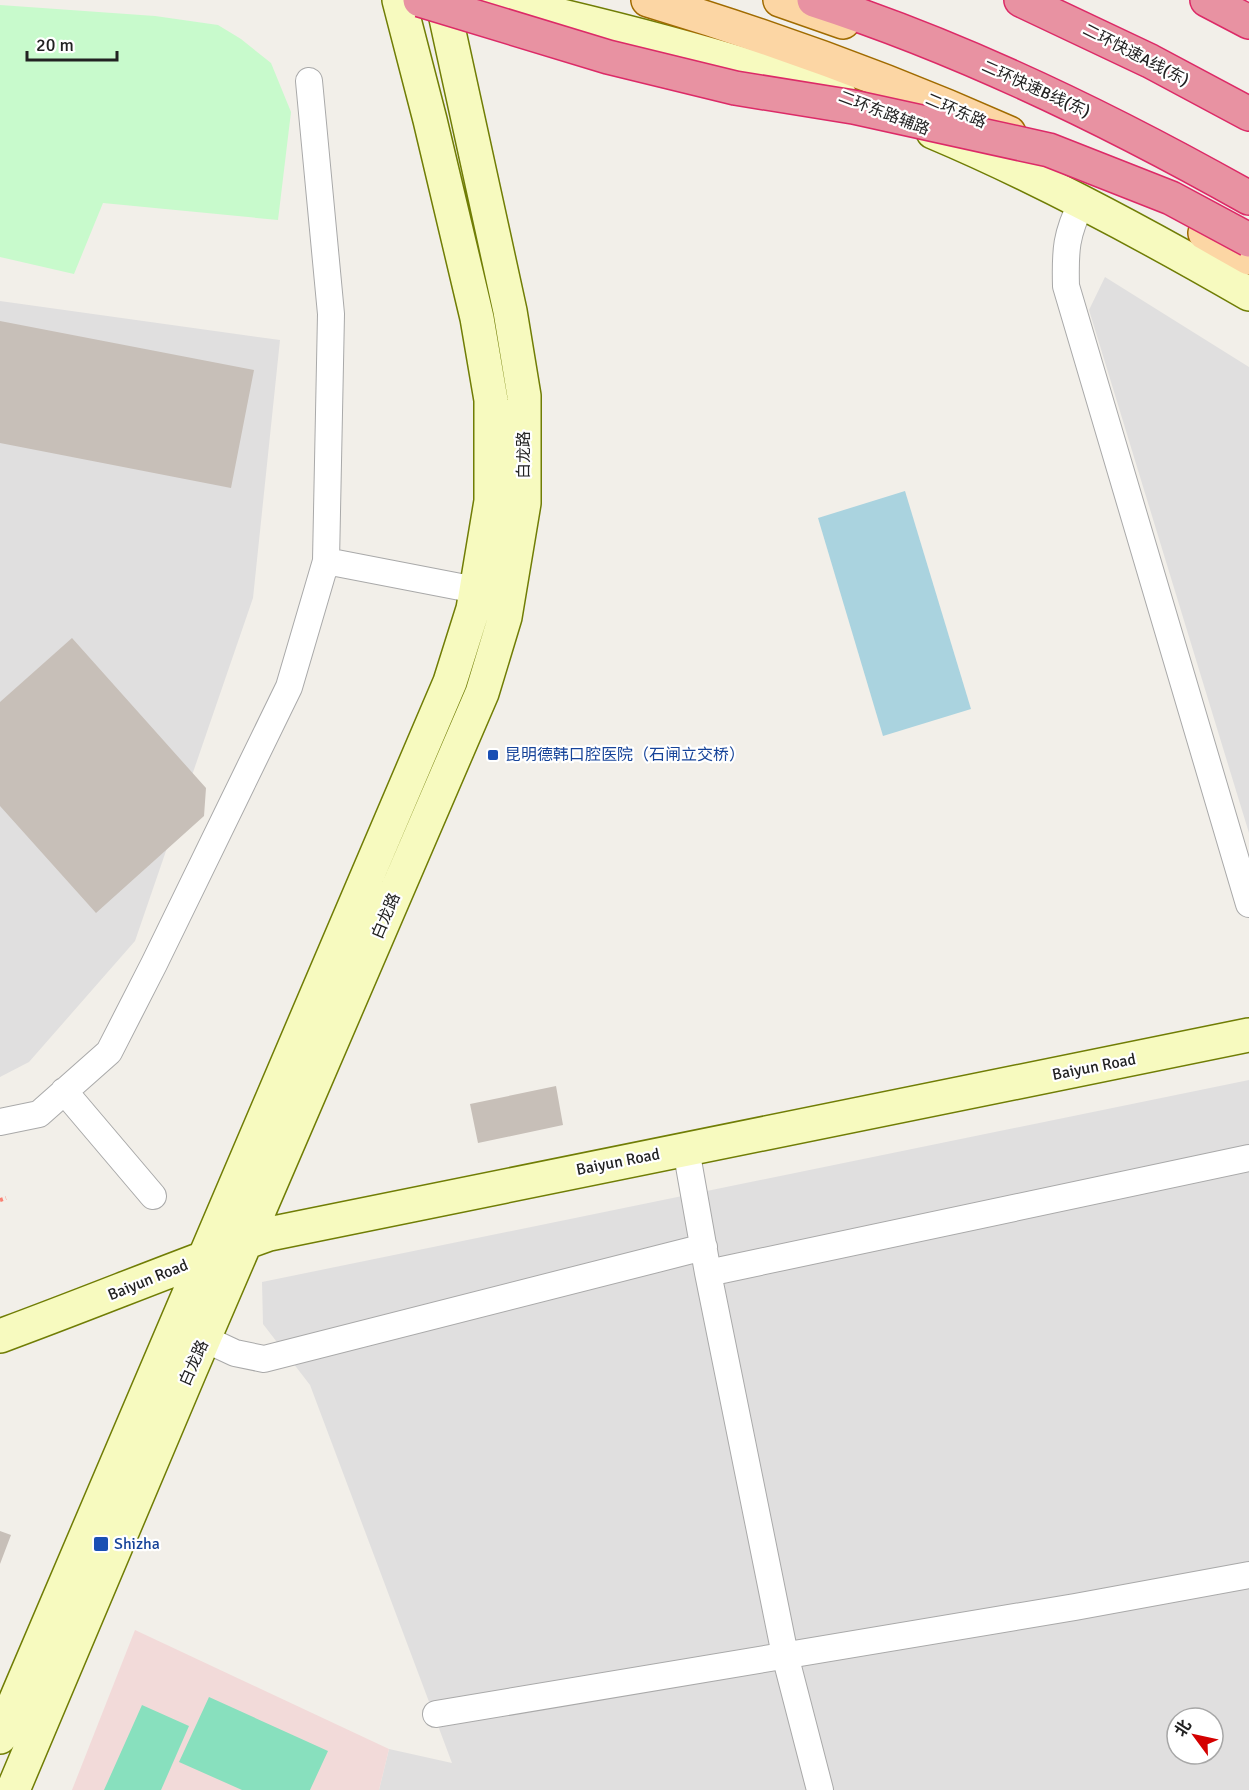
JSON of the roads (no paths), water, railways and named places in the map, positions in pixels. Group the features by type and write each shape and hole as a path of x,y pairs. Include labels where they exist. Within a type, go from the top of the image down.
{"highway":[{"path":"420,0 608,57 735,88 853,107 1049,150 1171,198 1249,240"},
{"name":"二环快速B线(东)","path":"814,0 923,40 1066,101 1174,156 1249,198"},
{"name":"二环快速A线(东)","path":"1021,0 1150,61 1249,114"},
{"path":"1207,0 1249,22"}],"main road":[{"name":"白龙路","path":"0,1737 450,682 473,609 491,501 491,400 477,318 399,0"},
{"name":"白龙路","path":"13,1790 482,693 505,617 524,503 524,396 510,311 442,0"},
{"name":"二环东路辅路","path":"492,0 648,37 803,83 937,134 1082,202 1249,294"},
{"name":"二环东路","path":"648,0 791,46 949,107 1097,174 1249,258"},
{"path":"780,0 885,38 1041,103 1115,138 1249,211"},
{"path":"1031,0 1145,54 1249,109"},
{"name":"Baiyun Road","path":"0,1336 270,1234 1249,1035"}],"street":[{"path":"0,1122 39,1114 109,1052 289,687 326,561 331,314 309,81"},
{"path":"1082,202 1073,221 1065,251 1066,286 1249,904"},
{"path":"326,561 476,590"},
{"path":"64,1091 153,1196"},
{"path":"686,1149 708,1273 785,1655 820,1790"},
{"path":"708,1273 1249,1158"},
{"path":"205,1339 236,1353 264,1359 704,1247"},
{"path":"436,1714 1075,1607 1249,1575"}],"water":[{"path":"905,491 971,709 883,736 818,518"}],"place":[{"name":"昆明德韩口腔医院（石闸立交桥）","path":"493,755"},
{"name":"Shizha","path":"101,1544"}]}
